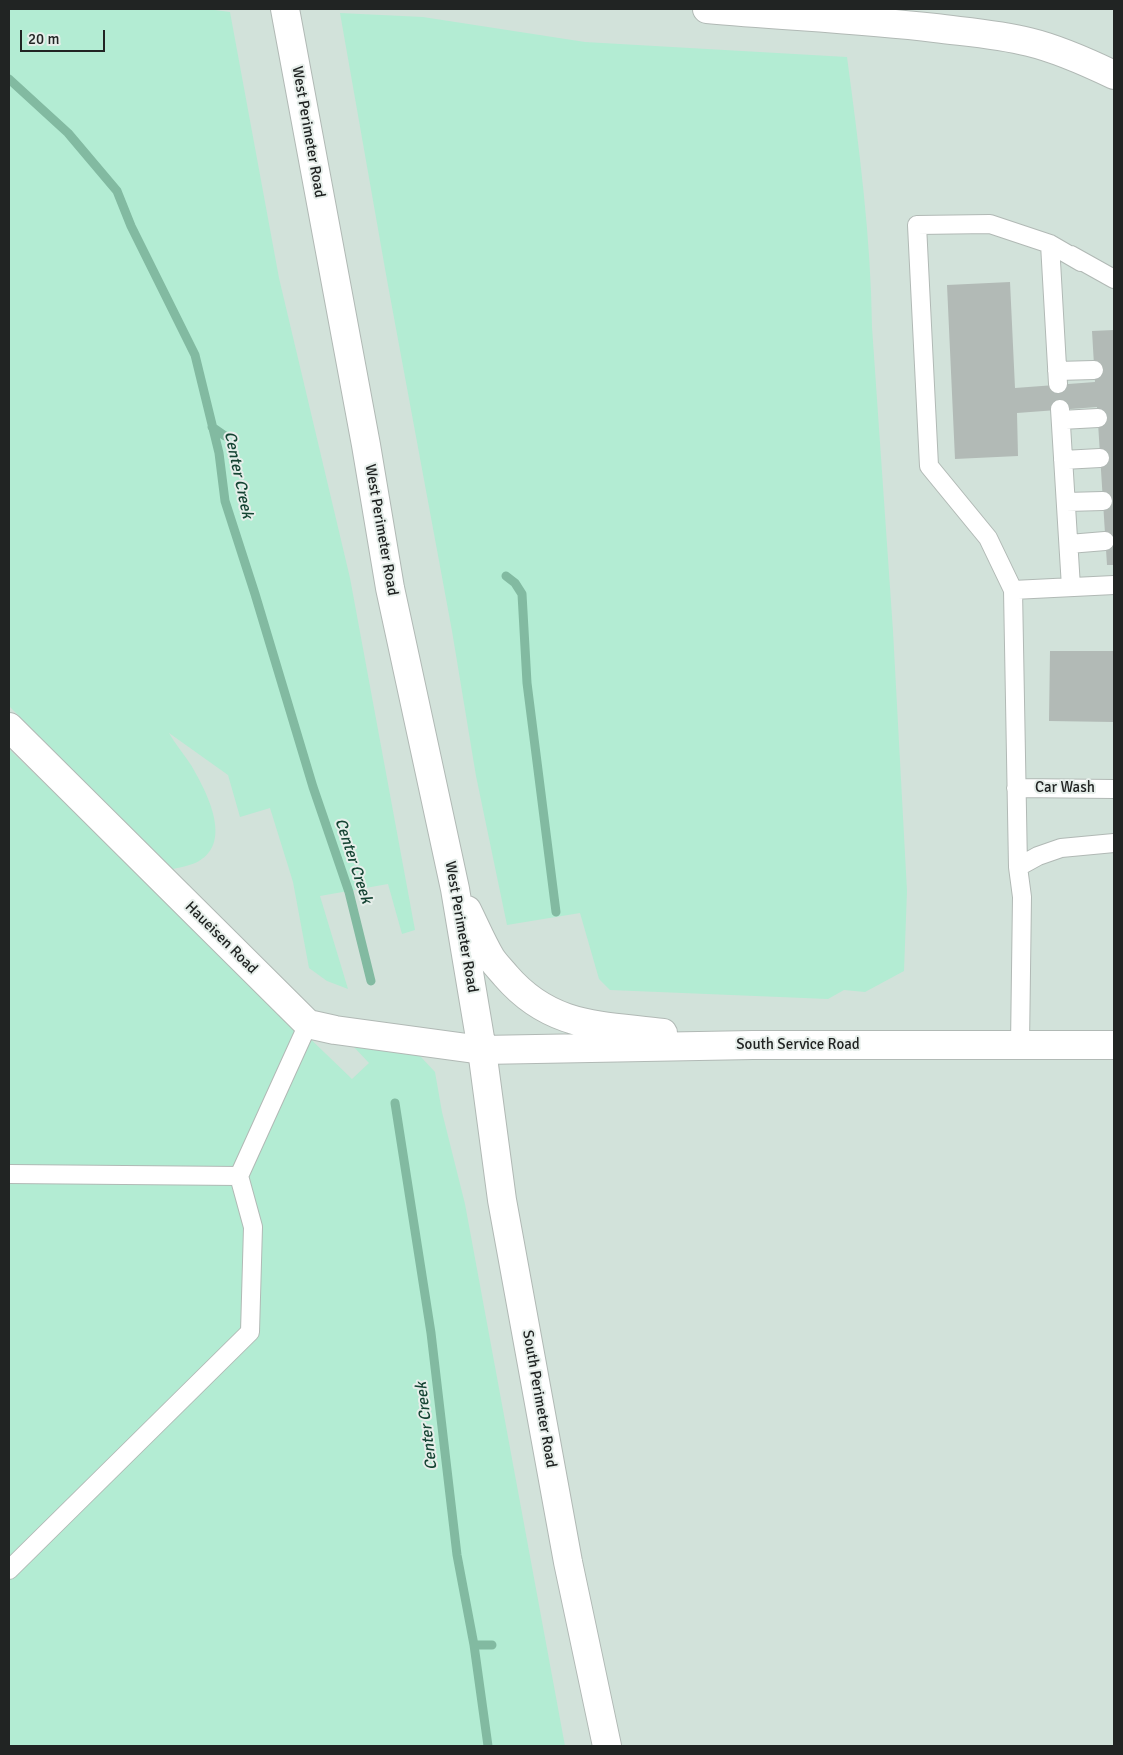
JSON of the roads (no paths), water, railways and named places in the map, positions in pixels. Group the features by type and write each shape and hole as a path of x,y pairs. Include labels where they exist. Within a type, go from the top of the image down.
{"main road":[{"path":"707,9 771,15 870,20 988,34 1030,42 1114,74"},
{"name":"West Perimeter Road","path":"287,20 364,435 390,588 456,889 482,1050"},
{"name":"Haueisen Road","path":"9,728 308,1024"},
{"path":"456,889 492,958 513,984 538,1005 559,1015 581,1022 753,1045"},
{"path":"308,1024 335,1030 482,1050"},
{"name":"South Service Road","path":"482,1050 753,1045 1114,1045"},
{"name":"South Perimeter Road","path":"482,1050 502,1200 566,1552 607,1746"}],"lane":[{"path":"1020,1045 1022,897 1018,867 1013,590 988,538 929,466 917,225 990,224 1050,244 1114,279"},
{"path":"1050,244 1081,262"},
{"path":"1050,244 1058,378 1094,370"},
{"path":"1071,587 1060,415 1098,418"},
{"path":"1063,460 1100,458"},
{"path":"1066,502 1102,501"},
{"path":"1068,544 1105,541"},
{"path":"1013,590 1114,585"},
{"name":"Car Wash","path":"1016,788 1114,789"},
{"path":"1018,867 1038,856 1061,848 1114,843"},
{"path":"9,1570 250,1332 253,1227 239,1176 308,1024"},
{"path":"9,1174 239,1176"}],"waterway":[{"name":"Center Creek","path":"9,79 68,133 117,191 131,226 195,355 219,453 225,501 313,787 349,892 371,981"},
{"path":"212,427 225,436"},
{"path":"506,576 515,583 522,594 527,683 556,912"},
{"name":"Center Creek","path":"395,1103 431,1333 457,1555 474,1645 488,1746"},
{"path":"474,1645 492,1645"}]}
